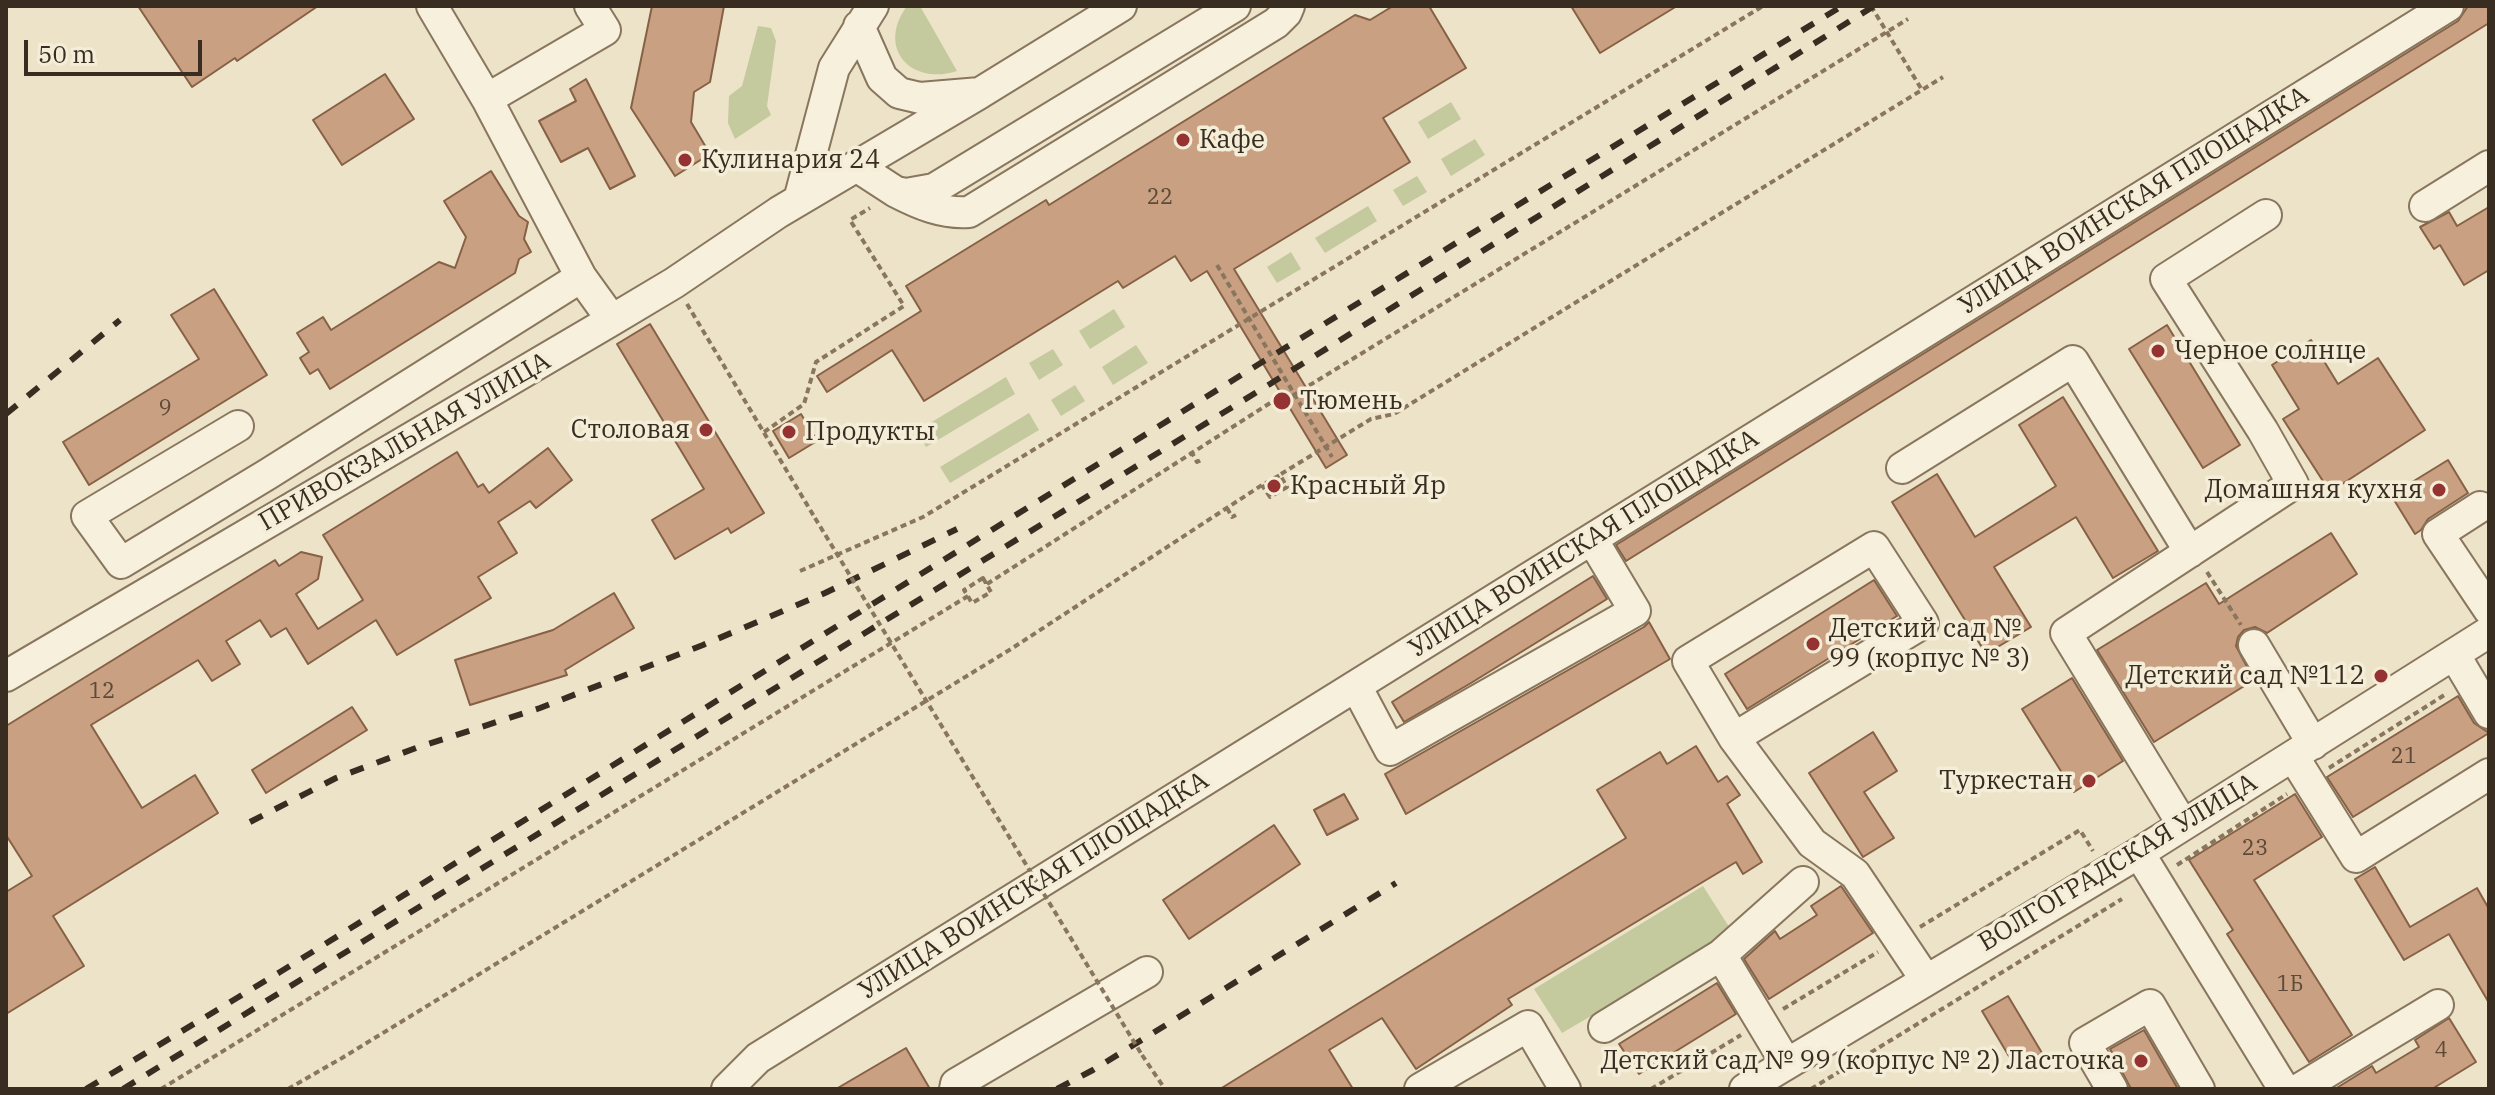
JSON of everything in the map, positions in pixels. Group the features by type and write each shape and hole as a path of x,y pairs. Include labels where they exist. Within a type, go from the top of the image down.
{"street":[{"path":"432,6 487,99 581,277 612,320"},
{"path":"487,99 605,30 590,6"},
{"name":"ПРИВОКЗАЛЬНАЯ УЛИЦА","path":"6,676 674,283 799,200 1121,6"},
{"path":"896,192 906,194 934,189 1235,6"},
{"path":"856,166 919,204 956,213 969,212 1276,23 1289,6"},
{"name":"УЛИЦА ВОИНСКАЯ ПЛОЩАДКА","path":"727,1089 758,1058 2448,6"},
{"name":"ПРИВОКЗАЛЬНАЯ УЛИЦА","path":"866,16 882,78 899,93 920,98 980,93"},
{"name":"ПРИВОКЗАЛЬНАЯ УЛИЦА","path":"799,200 834,68 866,16"},
{"path":"2425,206 2489,166"},
{"path":"2183,825 2066,633 2293,484 2263,431 2166,279 2266,215"},
{"path":"238,426 87,516 121,563 581,277"},
{"path":"1902,468 2073,361 2190,552"},
{"path":"2480,507 2438,534 2489,610"},
{"path":"1356,686 1390,750 1635,611 1592,539"},
{"path":"1734,738 1923,623 1874,547 1688,661 1734,738 1812,843 1855,874 1926,980"},
{"name":"ВОЛГОГРАДСКАЯ УЛИЦА","path":"1745,1089 2139,853 2489,632"},
{"path":"2254,645 2356,857 2489,774"},
{"path":"2454,654 2489,713"},
{"path":"2139,853 2284,1089"},
{"path":"1604,1027 1721,955 1803,882"},
{"path":"1721,955 1786,1063"},
{"path":"955,1089 956,1084 1147,972"},
{"path":"2112,1089 2085,1043 2150,1005 2199,1089"},
{"path":"2299,1089 2438,1005"},
{"path":"1420,1089 1528,1026 1565,1089"}],"path":[{"path":"800,571 923,517 1763,6"},
{"path":"1871,6 1922,90"},
{"path":"987,584 1191,451 1281,396 1292,396 1908,19"},
{"path":"288,1089 1011,649 1262,485 1371,419 1394,414 1943,77"},
{"path":"1217,265 1332,457"},
{"path":"674,283 1165,1089"},
{"path":"1191,451 1197,462 1201,460"},
{"path":"1262,485 1270,497 1287,487 1280,475"},
{"path":"1227,508 1232,517 1236,515"},
{"path":"2190,552 2213,580 2254,645"},
{"path":"983,578 991,592 972,603 968,596 964,590 983,578"},
{"path":"161,1089 968,596"},
{"path":"1811,1089 2122,899"}],"green space":[{"path":"907,6 920,6 957,71 925,73 903,60 895,36 898,21"},
{"path":"758,26 771,28 776,41 767,106 771,115 735,139 728,123 729,96 742,86"},
{"path":"1451,102 1461,119 1428,139 1418,122"},
{"path":"1475,139 1485,155 1451,176 1441,159"},
{"path":"1417,176 1427,192 1403,206 1393,190"},
{"path":"1368,206 1377,221 1325,253 1315,238"},
{"path":"1291,252 1301,269 1277,283 1267,267"},
{"path":"1114,309 1125,327 1090,349 1079,331"},
{"path":"1136,345 1148,363 1113,385 1102,367"},
{"path":"1053,349 1063,365 1039,380 1029,363"},
{"path":"1006,377 1015,394 926,447 917,431"},
{"path":"1075,385 1085,401 1061,416 1051,400"},
{"path":"1029,413 1039,430 950,483 940,467"},
{"path":"1703,886 1733,933 1562,1033 1534,989"}],"building":[{"path":"138,6 318,6 237,61 235,58 192,87"},
{"path":"652,6 724,6 710,82 694,92 691,122 710,154 675,176 631,108"},
{"path":"1393,6 1429,6 1466,68 1383,118 1410,162 1234,269 1347,455 1326,468 1207,271 1191,281 1175,256 1123,288 1118,281 924,401 892,350 827,392 817,376 921,311 906,286 1046,200 1049,205 1355,15 1370,20"},
{"path":"1571,6 1677,6 1600,53"},
{"path":"2468,6 2489,6 2489,23 1626,561 1616,545 2458,21"},
{"path":"385,74 414,119 342,165 313,120"},
{"path":"586,79 635,176 610,189 588,148 561,162 539,121 576,101 570,89"},
{"path":"491,171 519,216 528,222 524,239 531,252 519,259 515,273 330,389 318,369 310,374 300,358 309,352 297,333 323,317 331,330 439,262 455,268 466,237 444,201"},
{"path":"2489,207 2489,270 2464,285 2440,245 2434,249 2420,227 2449,212 2457,226"},
{"path":"214,289 267,375 89,485 63,442 199,359 171,315"},
{"path":"650,324 764,513 731,533 728,528 675,559 652,520 704,489 617,344"},
{"path":"2167,325 2240,445 2203,468 2129,349"},
{"path":"2311,340 2338,384 2378,358 2425,430 2330,492 2283,419 2299,409 2272,365"},
{"path":"2063,397 2158,551 2113,578 2076,517 1994,567 2031,627 1986,654 1892,502 1937,474 1975,537 2056,486 2019,425"},
{"path":"801,414 817,441 789,458 773,431"},
{"path":"548,448 572,480 536,508 530,501 498,522 517,553 478,577 491,598 397,655 376,620 308,664 286,628 271,637 260,620 226,641 240,664 212,681 198,660 91,725 142,808 195,775 218,813 53,916 84,966 6,1014 6,892 32,876 6,835 6,726 275,560 279,566 301,552 322,557 318,579 296,594 318,629 363,600 323,535 457,452 478,487 483,484 489,493"},
{"path":"2448,460 2468,493 2428,519 2415,534 2391,495"},
{"path":"2331,533 2357,574 2267,633 2255,627 2244,630 2236,646 2254,680 2154,742 2097,650 2206,583 2219,604"},
{"path":"1593,576 1607,599 1404,722 1392,702"},
{"name":"Детский сад № 99 (корпус № 3)","path":"1874,580 1897,616 1747,709 1725,674"},
{"path":"614,593 634,628 565,670 567,675 470,705 455,660 553,630"},
{"path":"1649,622 1670,659 1406,814 1385,774"},
{"path":"2072,678 2123,761 2074,792 2022,709"},
{"path":"2458,696 2474,723 2489,733 2353,817 2327,777"},
{"path":"352,707 367,730 266,793 252,770"},
{"path":"1873,732 1897,771 1864,792 1894,838 1863,857 1809,773"},
{"path":"1696,746 1718,782 1727,776 1740,795 1727,804 1762,862 1743,874 1736,862 1508,999 1512,1005 1416,1069 1382,1018 1329,1050 1353,1089 1220,1089 1626,838 1597,790 1660,752 1667,764"},
{"path":"1344,794 1358,819 1327,835 1314,810"},
{"path":"2295,794 2322,837 2254,880 2352,1035 2309,1062 2227,934 2233,930 2189,860"},
{"path":"1274,825 1300,864 1189,939 1163,900"},
{"path":"2375,867 2410,927 2477,888 2489,909 2489,1003 2449,934 2404,960 2355,879"},
{"path":"1841,886 1873,933 1769,999 1744,959 1775,931 1780,939 1817,915 1811,906"},
{"path":"1717,983 1736,1014 1639,1074 1619,1044"},
{"path":"2008,996 2042,1053 2016,1068 1982,1011"},
{"path":"2449,1018 2476,1062 2432,1089 2335,1089 2372,1066 2376,1073 2419,1047 2415,1040"},
{"name":"Детский сад № 99 (корпус № 2) Ласточка","path":"2144,1030 2178,1089 2131,1089 2110,1049"},
{"path":"906,1048 930,1089 836,1089"}],"railway":[{"path":"86,1089 1842,6"},
{"path":"123,1089 1270,384 1874,6"},
{"path":"6,414 120,320"},
{"path":"250,822 336,778 416,748 540,708 703,645 825,593 957,529"},
{"path":"1057,1089 1093,1070 1396,883"}],"place":[{"name":"Кафе","path":"1183,140"},
{"name":"Кулинария 24","path":"685,160"},
{"name":"Черное солнце","path":"2158,351"},
{"name":"Тюмень","path":"1282,401"},
{"name":"Столовая","path":"706,430"},
{"name":"Продукты","path":"789,432"},
{"name":"Красный Яр","path":"1274,486"},
{"name":"Домашняя кухня","path":"2439,490"},
{"name":"Детский сад № 99 (корпус № 3)","path":"1813,644"},
{"name":"Детский сад №112","path":"2381,676"},
{"name":"Туркестан","path":"2089,781"},
{"name":"Детский сад № 99 (корпус № 2) Ласточка","path":"2141,1061"}]}
